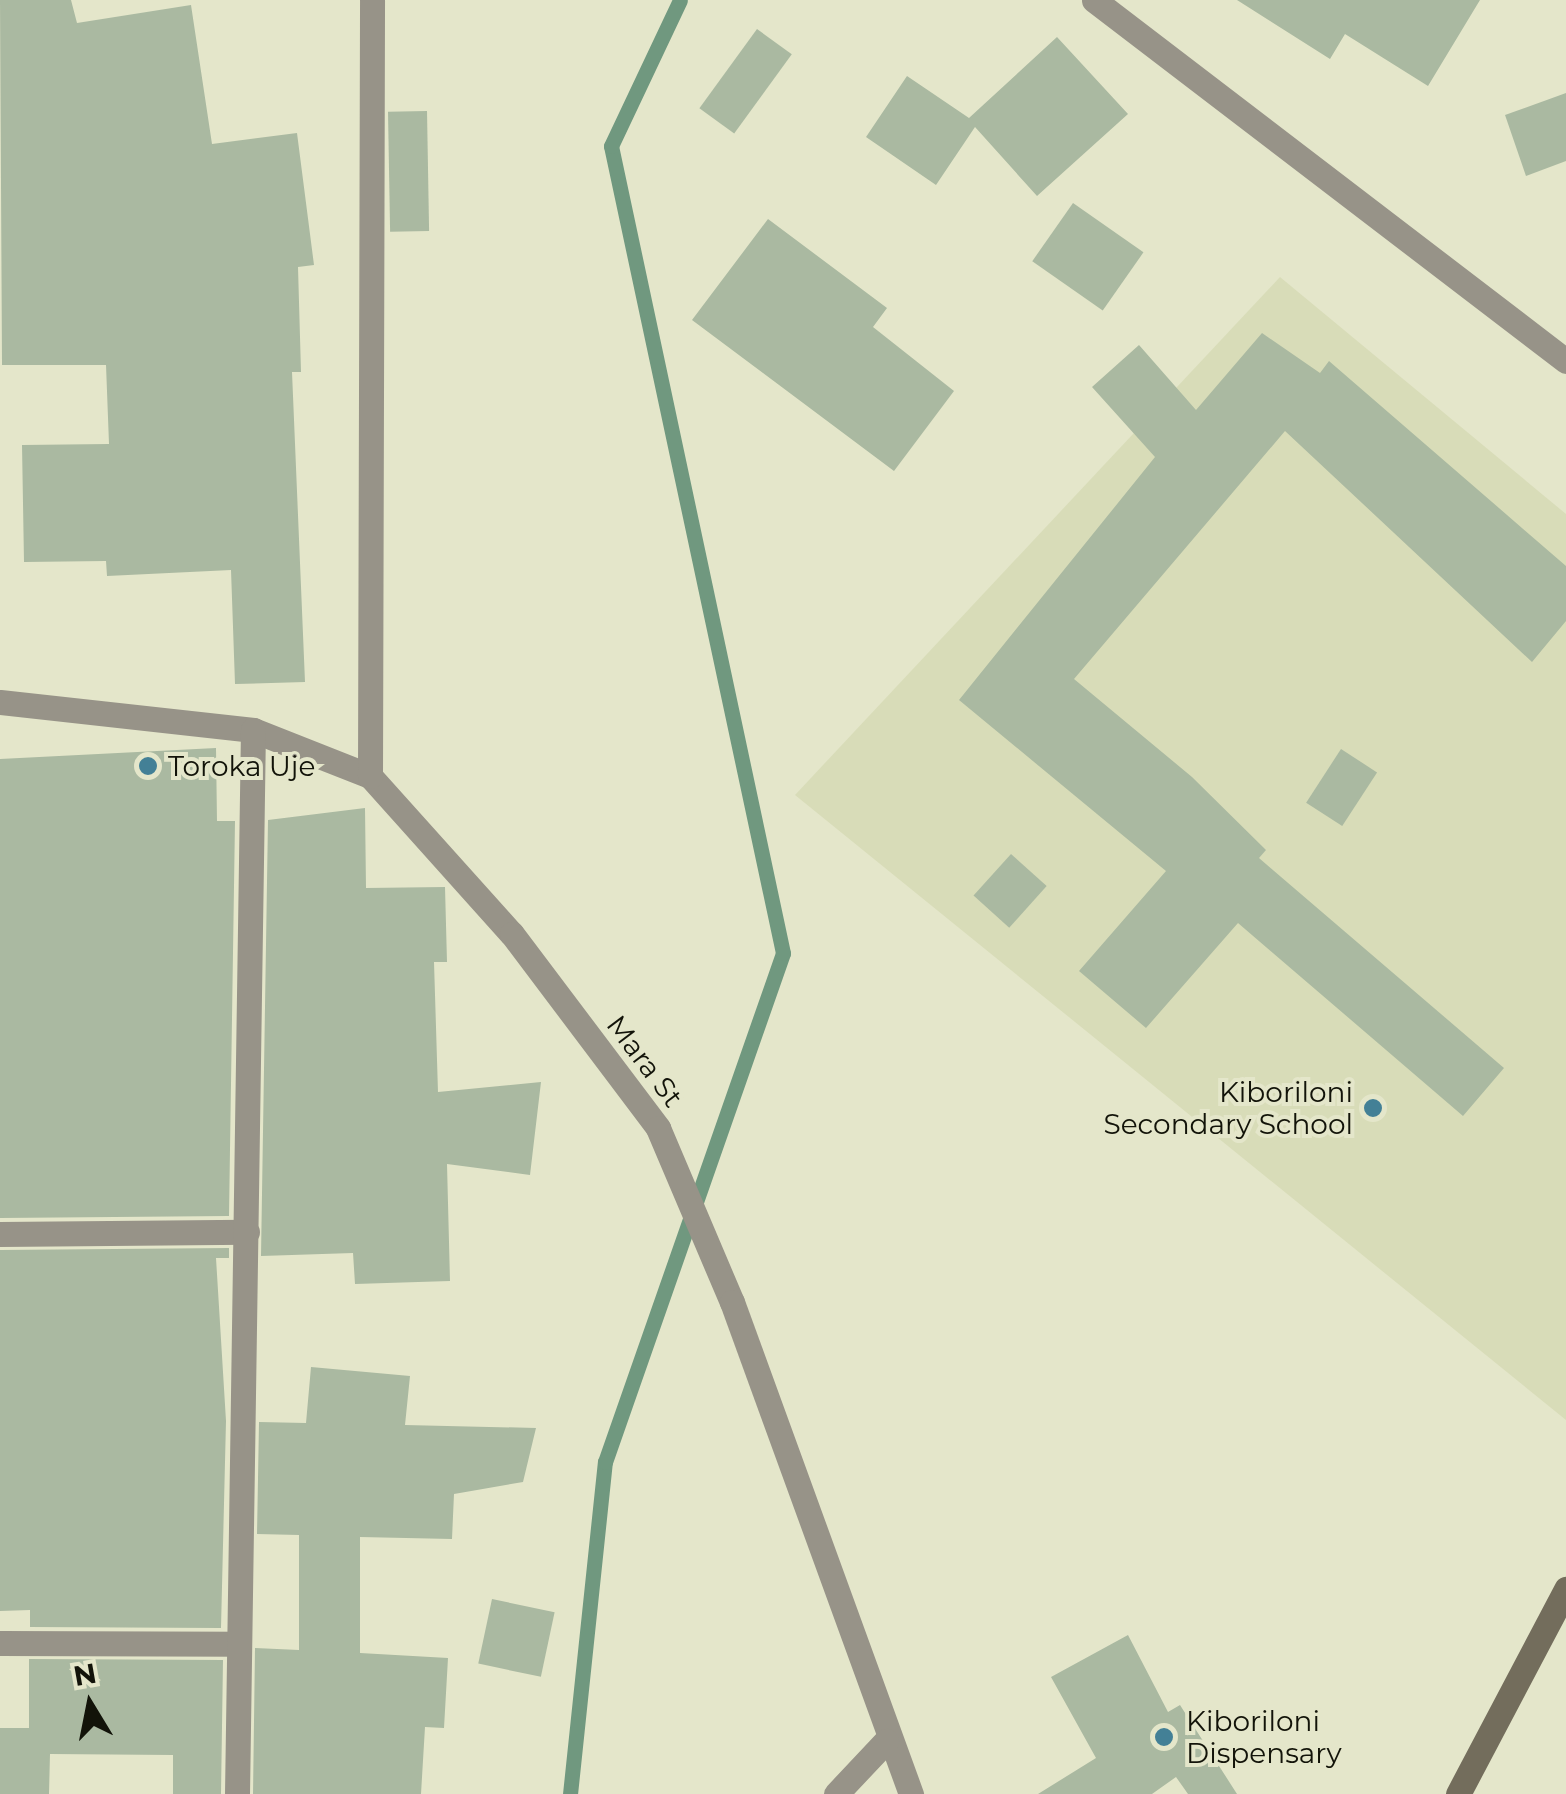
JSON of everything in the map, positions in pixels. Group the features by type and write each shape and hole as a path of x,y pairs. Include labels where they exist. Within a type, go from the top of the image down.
{"street":[{"path":"370,776 372,0"},
{"path":"1094,0 1566,362"},
{"name":"Mara St","path":"0,702 253,730 370,776 512,934 647,1113 692,1204 886,1741 911,1794"},
{"path":"238,1794 253,730"},
{"path":"0,1234 246,1232"},
{"path":"1458,1794 1566,1589"},
{"path":"0,1643 240,1644"},
{"path":"836,1794 886,1741"}],"shaded area":[{"name":"Kiboriloni Secondary School","path":"1280,277 1566,514 1566,1420 795,795"}],"building":[{"path":"0,0 71,0 77,23 191,5 212,144 297,133 314,265 298,267 301,372 292,372 305,682 235,684 231,570 107,576 106,561 24,562 22,445 109,444 106,365 2,365"},
{"path":"1237,0 1480,0 1428,86 1345,34 1330,59"},
{"path":"757,29 792,54 734,134 699,108"},
{"path":"1057,37 1128,114 1037,196 975,127 936,185 866,137 907,76 969,118"},
{"path":"1566,93 1566,161 1526,176 1505,115"},
{"path":"427,111 429,231 390,232 388,112"},
{"path":"1073,203 1143,252 1103,310 1032,261"},
{"path":"768,219 887,308 873,327 954,391 894,471 692,320"},
{"path":"1262,333 1320,373 1329,361 1566,566 1566,621 1532,662 1285,431 1074,679 1192,777 1266,850 1259,858 1504,1068 1463,1116 1238,923 1146,1028 1079,971 1166,871 959,700 1155,457 1092,387 1139,345 1196,410"},
{"path":"216,748 217,821 235,821 229,1216 0,1218 0,759"},
{"path":"1341,749 1377,772 1342,826 1306,803"},
{"path":"365,808 366,888 445,887 447,962 434,962 438,1092 541,1082 530,1175 447,1164 450,1281 355,1284 353,1253 261,1256 268,820"},
{"path":"1011,854 1047,886 1009,928 974,896"},
{"path":"229,1248 229,1258 216,1258 226,1421 221,1628 30,1627 30,1610 0,1611 0,1250"},
{"path":"311,1367 410,1376 405,1425 536,1428 523,1482 454,1494 452,1539 360,1537 360,1653 448,1658 444,1728 425,1727 421,1794 253,1794 255,1648 299,1650 299,1535 257,1534 259,1422 306,1423"},
{"path":"492,1599 555,1612 541,1677 478,1664"},
{"path":"1128,1635 1168,1712 1180,1705 1237,1794 1188,1794 1176,1777 1152,1794 1038,1794 1096,1758 1051,1677"},
{"path":"29,1659 223,1660 221,1794 173,1794 173,1755 50,1754 49,1794 0,1794 0,1728 29,1728"}],"waterway":[{"path":"570,1794 605,1462 783,953 611,146 680,0"}],"place":[{"name":"Toroka Uje","path":"148,766"},
{"name":"Kiboriloni Secondary School","path":"1373,1108"},
{"name":"Kiboriloni Dispensary","path":"1164,1737"}]}
